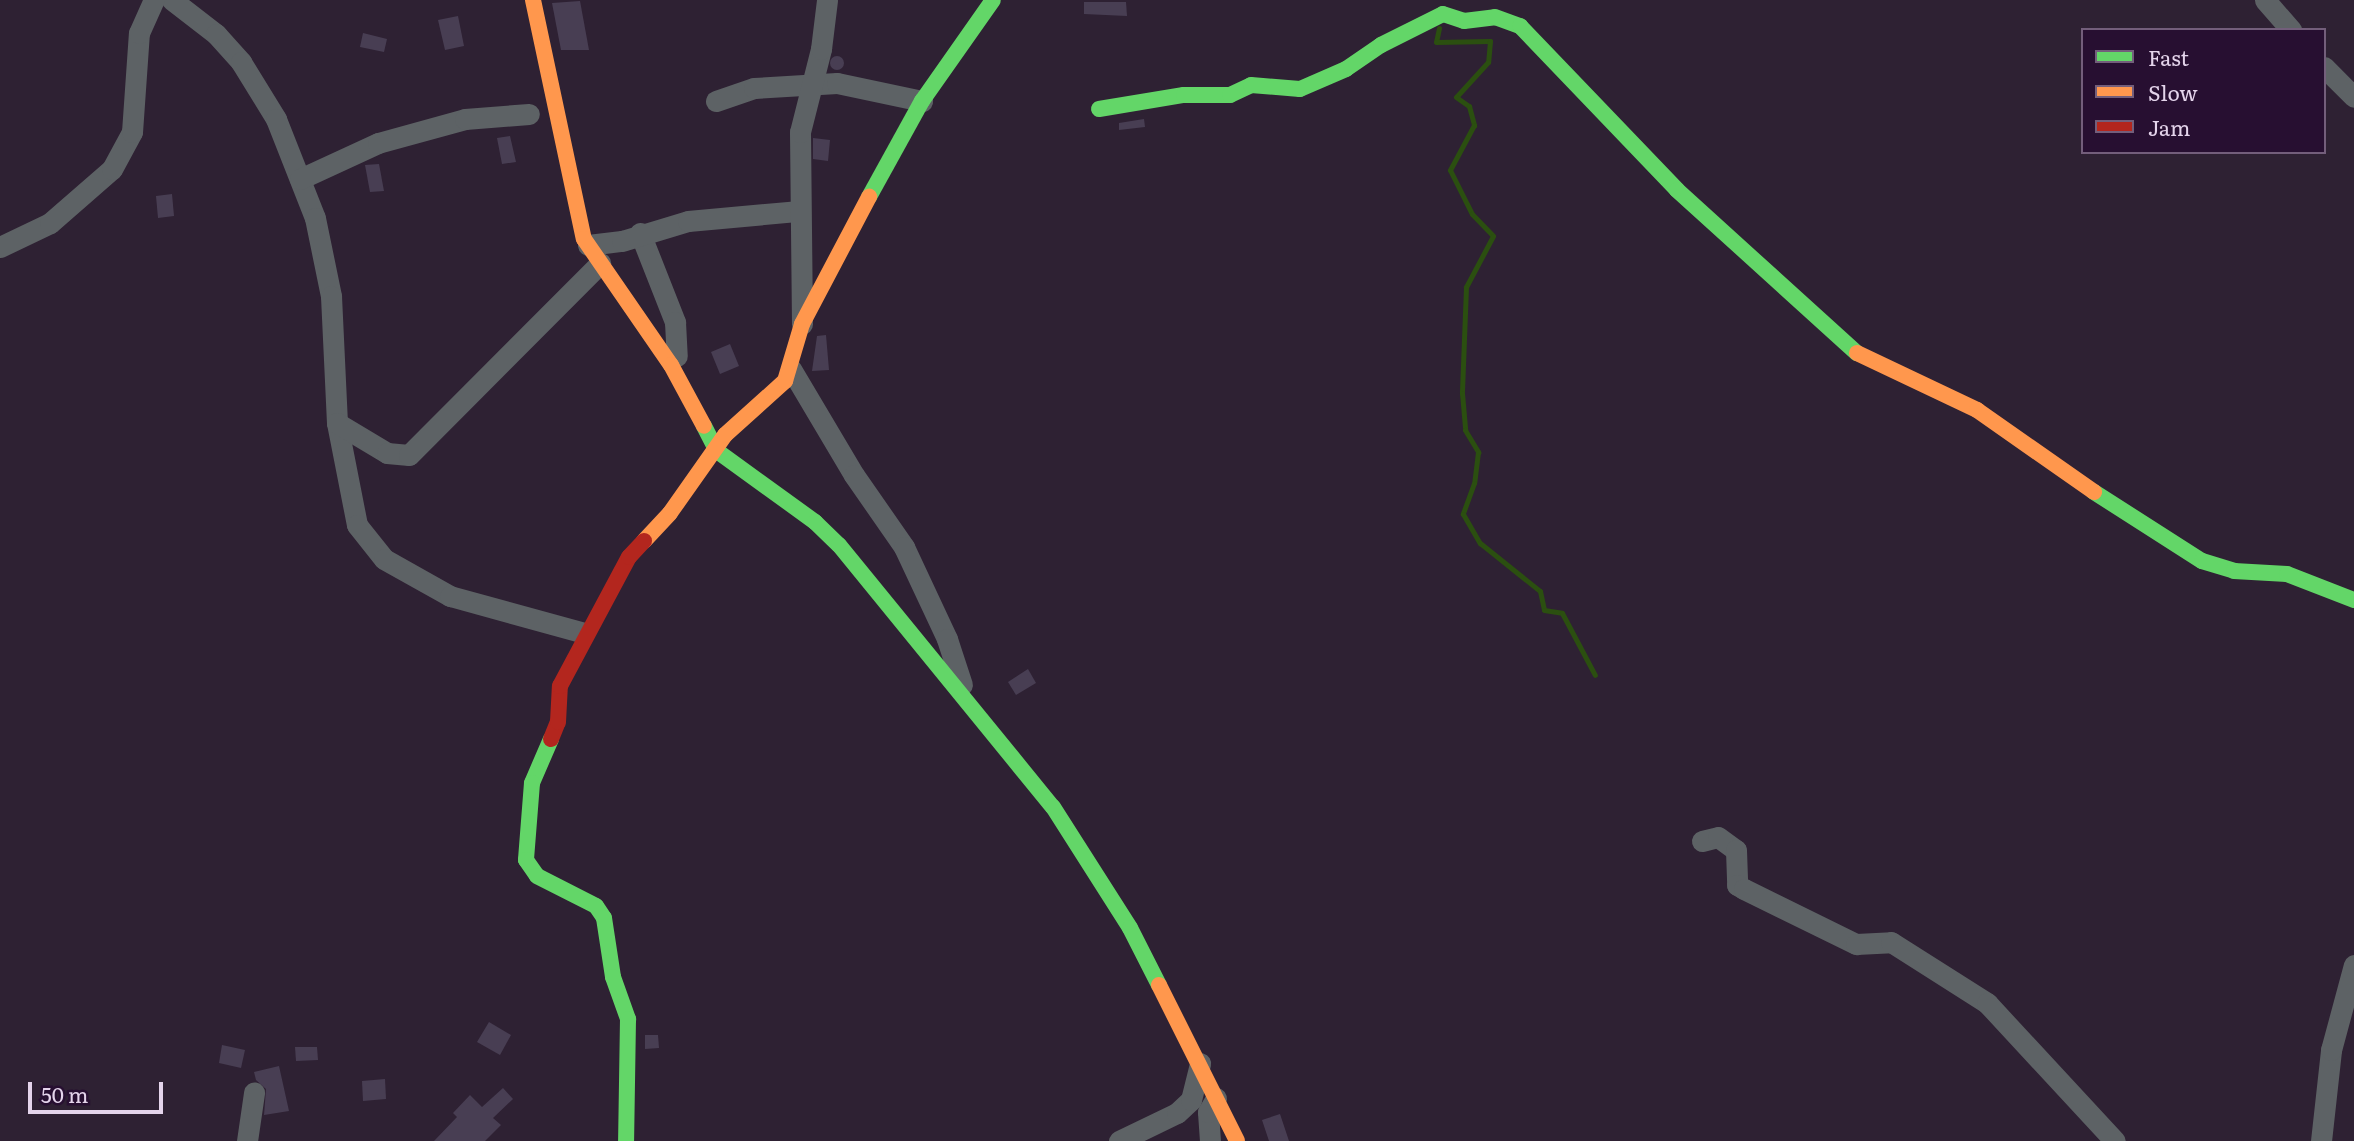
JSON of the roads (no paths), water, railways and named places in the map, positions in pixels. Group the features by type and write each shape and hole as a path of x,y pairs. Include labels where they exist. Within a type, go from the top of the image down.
{"street":[{"path":"172,0 216,34 242,62 276,119 300,179 325,257 331,296 337,423 357,525 384,559 450,596 584,633"},
{"path":"533,0 588,245 671,365 717,451 831,537 969,702 1091,861 1200,1063 1237,1141"},
{"path":"802,324 797,211 800,132 821,48 827,0"},
{"path":"626,1141 628,1020 613,977 604,918 596,906 537,876 526,860 532,783 558,722 560,686 584,633 603,610 629,557 670,513 717,451 725,435 777,393 791,369 802,324 922,101 993,0"},
{"path":"2265,0 2289,28"},
{"path":"0,247 50,223 112,169 132,132 139,33 149,2"},
{"path":"1099,109 1184,95 1230,95 1251,85 1300,89 1337,74 1381,45 1443,14 1464,21 1495,17 1520,26 1677,190 1846,348 1977,410 2165,541 2202,561 2234,571 2287,575 2354,600"},
{"path":"2326,69 2354,97"},
{"path":"716,101 754,88 837,83 922,101"},
{"path":"300,179 378,143 465,119 529,114"},
{"path":"588,245 622,241 639,233 688,221 797,211"},
{"path":"639,233 675,322 677,356"},
{"path":"337,423 387,453 409,454 600,263"},
{"path":"791,369 854,475 904,547 947,639 969,702"},
{"path":"1702,841 1717,837 1736,849 1736,880 1744,889 1856,944 1891,942 1987,1003 2115,1141"},
{"path":"2321,1141 2331,1050 2354,965"},
{"path":"1119,1141 1177,1113 1191,1100 1200,1063"},
{"path":"247,1141 254,1093"},
{"path":"1210,1141 1208,1112 1216,1098"}],"waterway":[{"path":"1439,28 1436,42 1490,41 1488,62 1456,97 1469,106 1474,125 1450,170 1472,214 1493,236 1466,287 1462,393 1465,430 1478,452 1474,483 1463,514 1480,543 1540,591 1544,610 1562,613 1595,675"}]}
